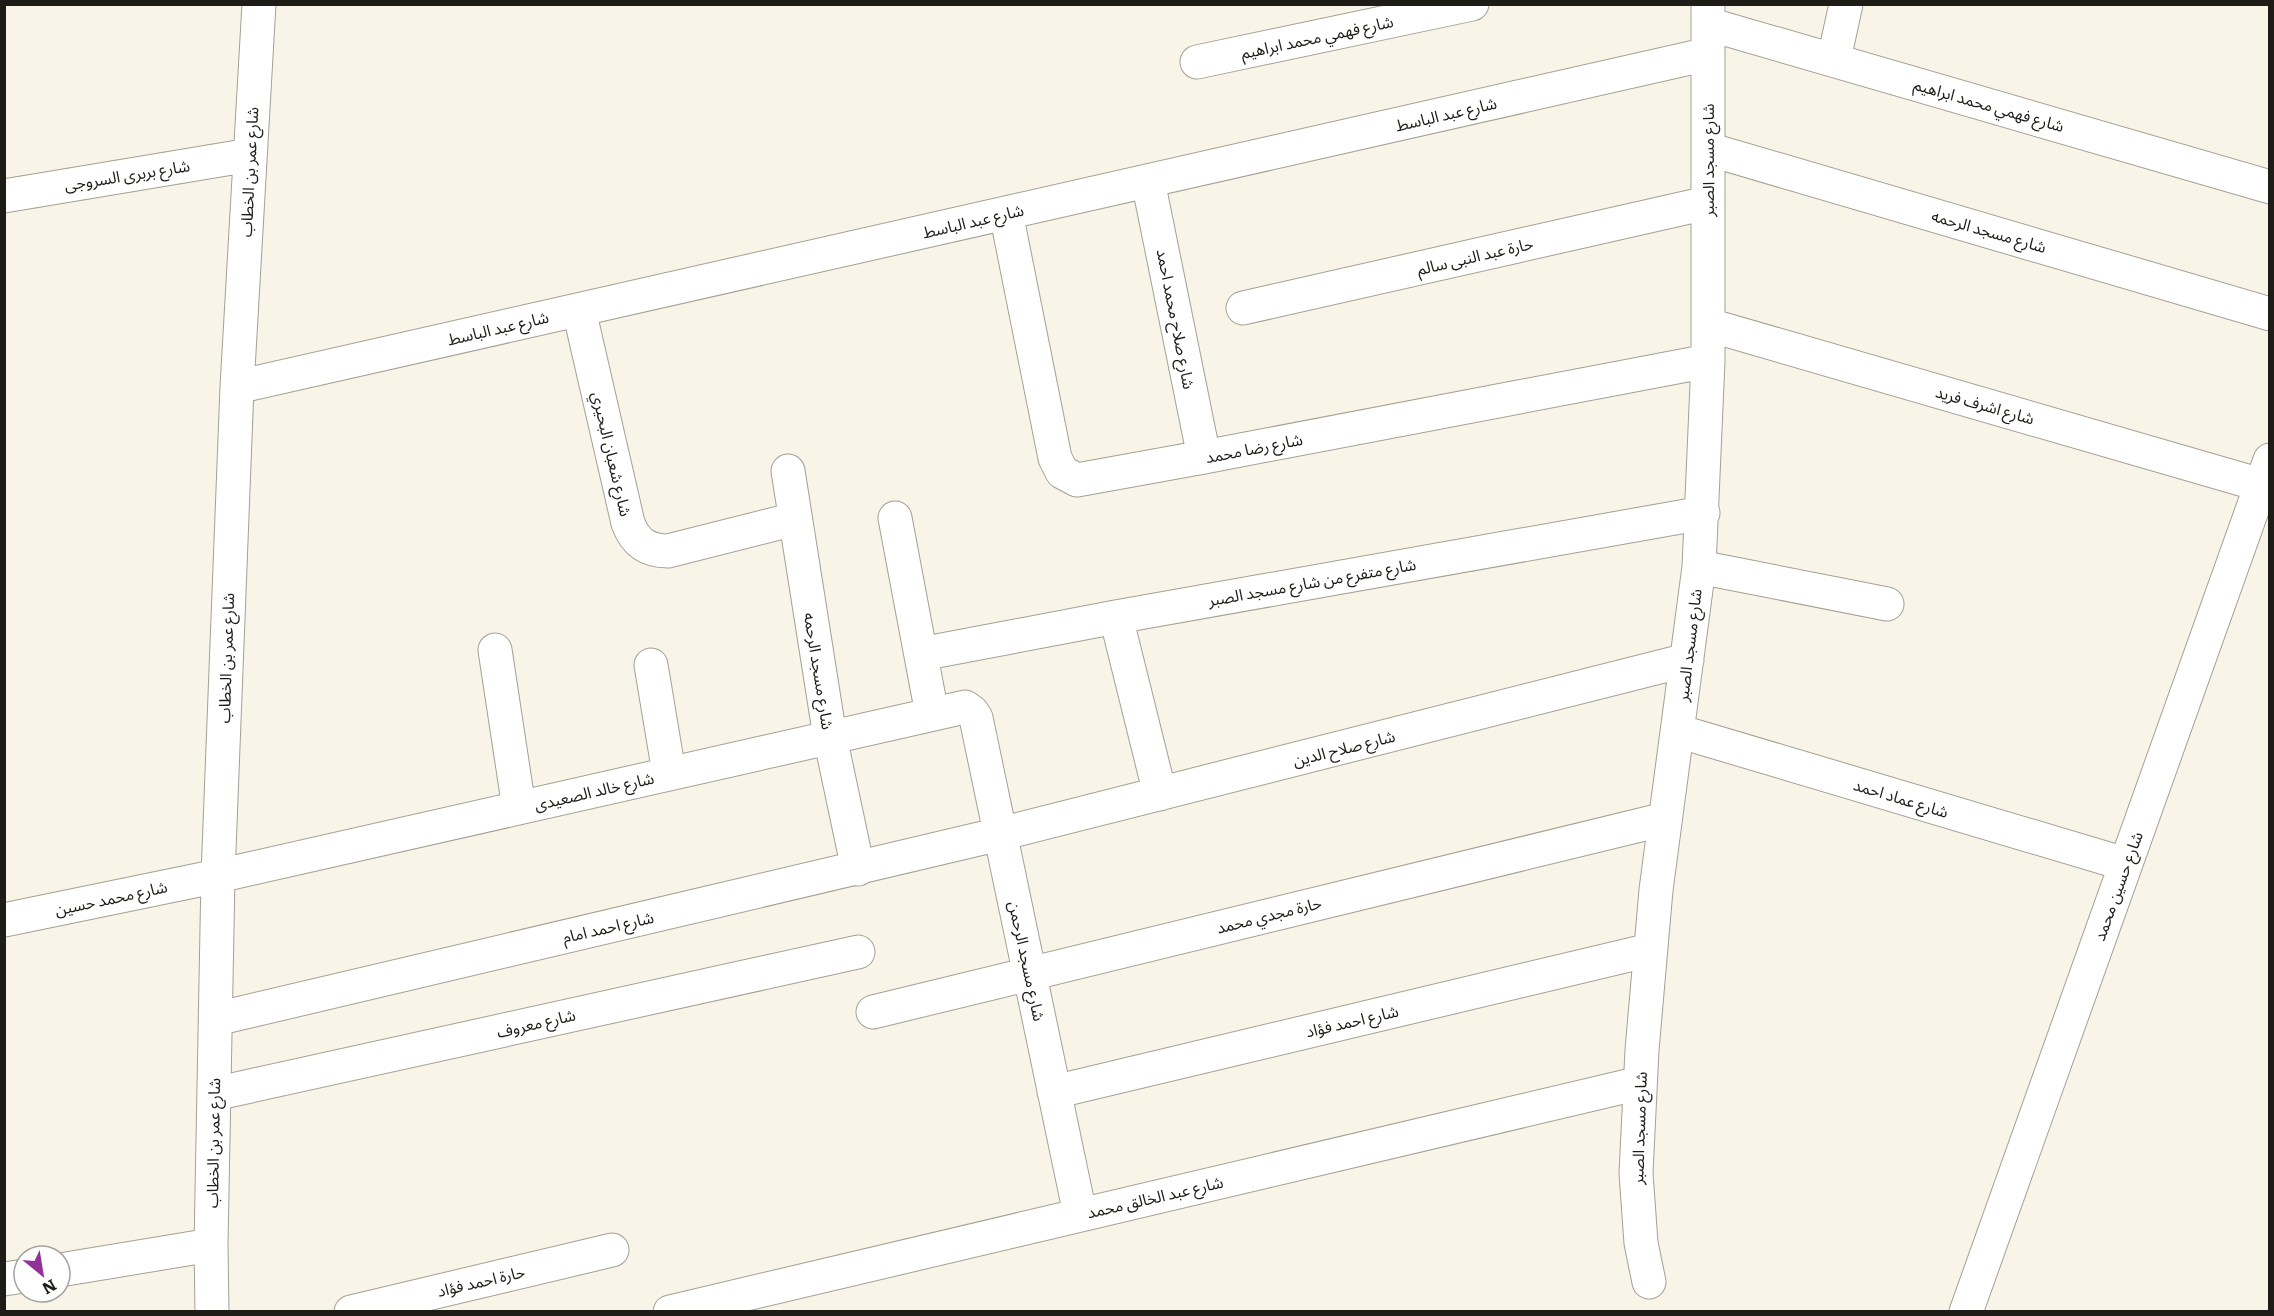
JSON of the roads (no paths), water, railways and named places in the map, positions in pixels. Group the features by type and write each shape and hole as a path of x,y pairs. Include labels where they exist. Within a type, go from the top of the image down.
{"street":[{"name":"شارع عمر بن الخطاب","path":"212,1311 211,1245 218,876 237,387 259,4"},
{"name":"شارع فهمي محمد ابراهيم","path":"1197,62 1472,4"},
{"path":"1834,59 1846,4"},
{"name":"شارع فهمي محمد ابراهيم","path":"1708,28 1834,59 2270,187"},
{"name":"شارع مسجد الصبر","path":"1649,1282 1641,1243 1636,1173 1640,1083 1650,950 1699,567 1703,513 1709,325 1708,28"},
{"name":"شارع عبد الباسط","path":"237,387 1148,181 1708,28"},
{"name":"شارع مسجد الرحمه","path":"1708,149 2270,314"},
{"name":"شارع بربرى السروجى","path":"4,196 250,155"},
{"name":"شارع صلاح محمد احمد","path":"1148,181 1204,457"},
{"name":"حارة عبد النبى سالم","path":"1243,308 1707,203"},
{"name":"شارع رضا محمد","path":"1006,213 1054,458 1062,472 1069,477 1084,480 1708,361"},
{"name":"شارع شعبان البحيري","path":"579,310 628,523 638,542 657,551 668,550 795,519"},
{"name":"شارع اشرف فريد","path":"1709,325 2265,473"},
{"name":"شارع مسجد الرحمه","path":"788,471 830,737 858,869"},
{"name":"شارع حسين محمد","path":"1966,1311 2265,473"},
{"name":"شارع متفرع من شارع مسجد الصبر","path":"921,654 1116,616 1703,513"},
{"path":"895,518 932,714"},
{"path":"1699,567 1887,604"},
{"path":"1116,616 1161,795"},
{"path":"495,650 519,808"},
{"name":"شارع صلاح الدين","path":"1000,834 1687,660"},
{"path":"651,665 669,774"},
{"name":"شارع خالد الصعيدى","path":"218,876 961,707 969,709"},
{"name":"شارع مسجد الرحمن","path":"969,709 975,715 1080,1214"},
{"name":"شارع عماد احمد","path":"1678,731 2125,864"},
{"name":"حارة مجدي محمد","path":"873,1012 1665,819"},
{"name":"شارع احمد امام","path":"216,1019 1000,834"},
{"name":"شارع محمد حسين","path":"4,920 218,876"},
{"name":"شارع احمد فؤاد","path":"1054,1092 1650,950"},
{"name":"شارع معروف","path":"214,1095 858,951"},
{"name":"شارع عبد الخالق محمد","path":"682,1310 1640,1083"},
{"path":"72,1268 211,1245"},
{"name":"حارة احمد فؤاد","path":"351,1311 612,1250"}]}
